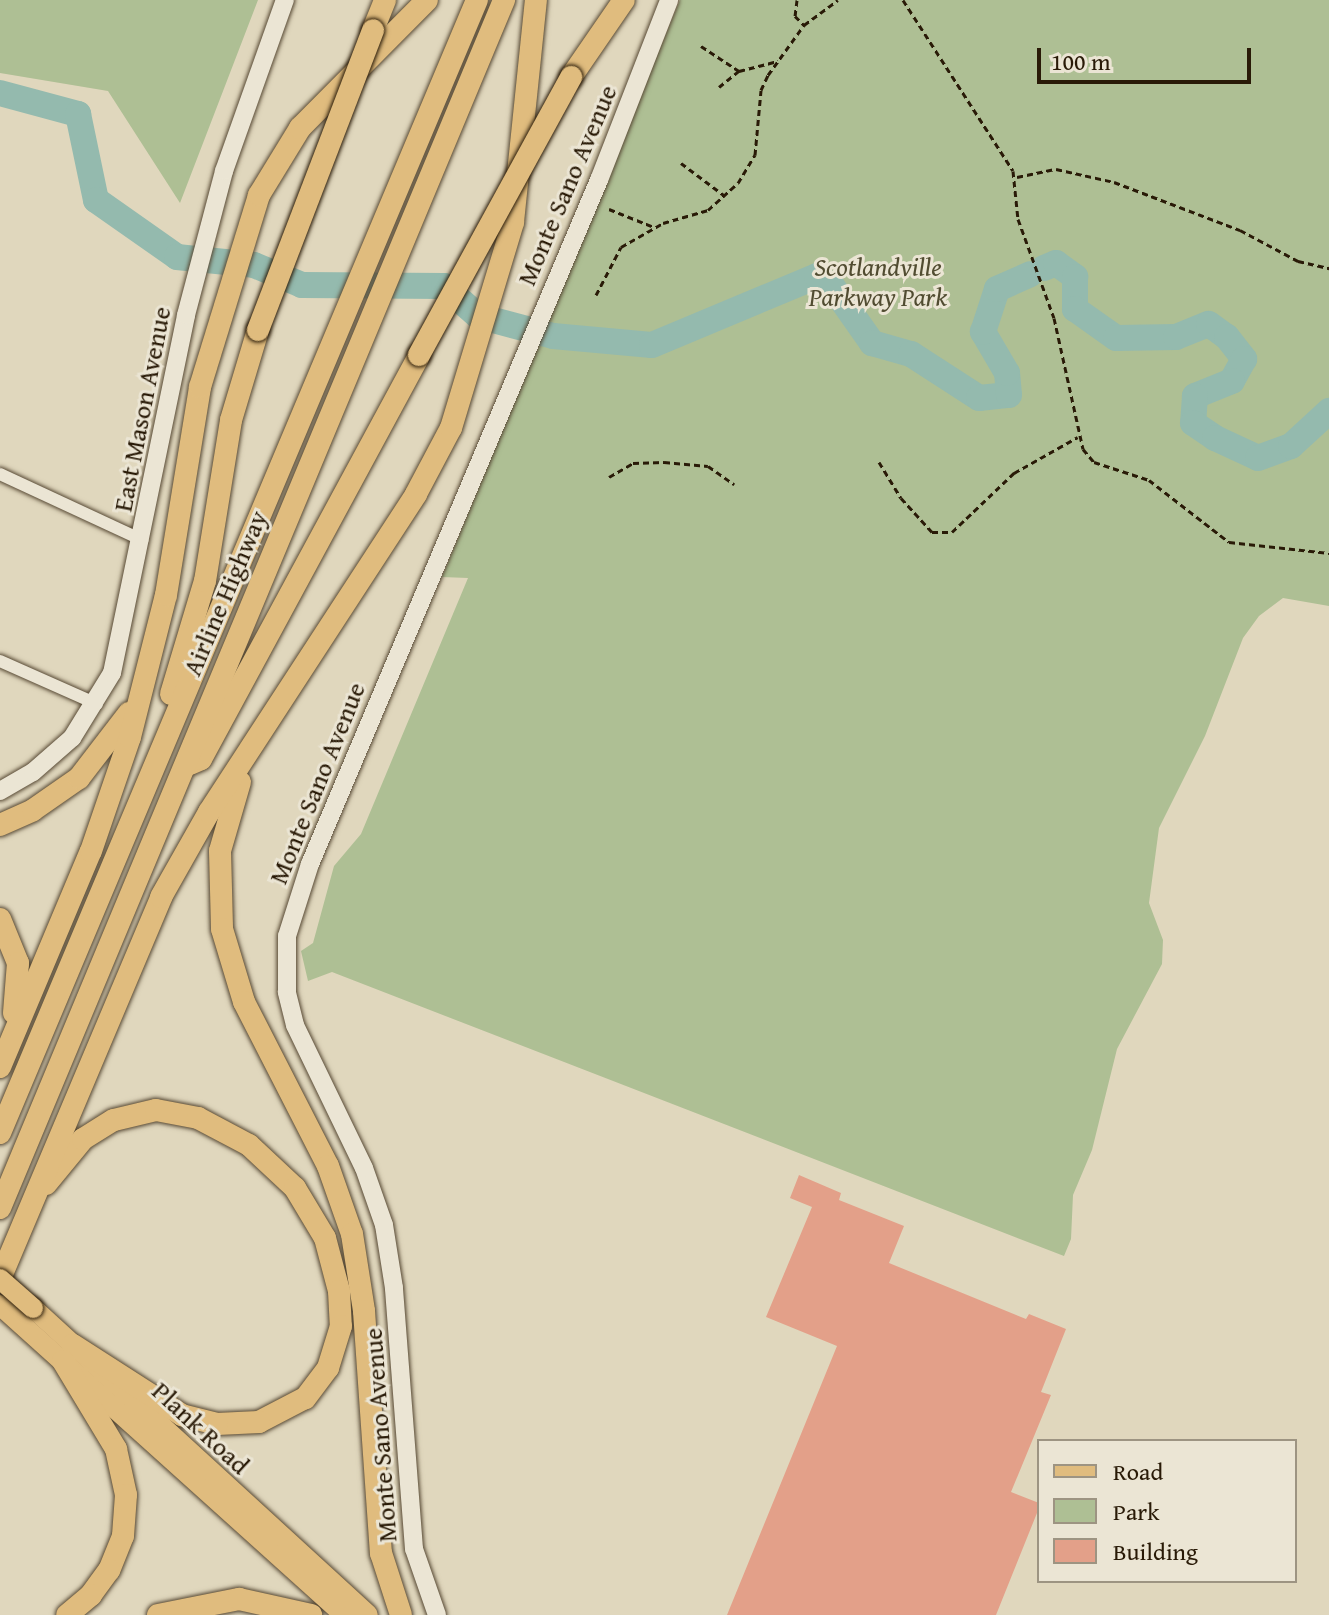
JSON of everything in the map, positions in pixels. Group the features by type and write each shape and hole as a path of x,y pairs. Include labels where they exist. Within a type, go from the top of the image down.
{"highway":[{"path":"133,816 205,581 231,420 258,330 383,0"},
{"path":"0,1067 99,829 144,688 171,571 193,423 218,321 250,220 268,176 291,139 427,0"},
{"name":"Airline Highway","path":"0,1133 477,0"},
{"name":"Airline Highway","path":"0,1208 504,0"},
{"path":"0,1279 136,948 185,852 416,494 451,428 474,365 503,259 519,185 536,0"},
{"path":"182,769 201,759 610,0"},
{"path":"571,77 624,0"},
{"path":"0,825 52,799 90,767 144,688"},
{"path":"246,757 220,851 222,929 244,1002 328,1166 352,1234 364,1311 381,1553 401,1615"},
{"path":"0,919 17,951 17,1026"},
{"path":"28,1212 62,1163 90,1134 125,1116 169,1111 220,1128 267,1159 303,1198 330,1252 341,1302 336,1349 305,1398 268,1420 228,1425 182,1415 68,1353"},
{"path":"67,1615 91,1595 109,1570 123,1536 126,1495 116,1449 68,1353"},
{"path":"158,1615 239,1599 311,1615"}],"main road":[{"name":"Plank Road","path":"0,1279 28,1317 368,1615"},
{"name":"Plank Road","path":"0,1305 28,1317"},
{"name":"Plank Road","path":"68,1353 344,1615"}],"street":[{"name":"East Mason Avenue","path":"0,791 59,751 97,704 119,654 142,540 161,419 186,315 213,213 285,0"},
{"name":"Monte Sano Avenue","path":"437,1615 414,1549 394,1288 384,1225 364,1168 295,1025 287,992 286,948 303,883 560,272 669,0"},
{"path":"0,474 142,540"},
{"path":"0,661 97,704"}],"path":[{"path":"797,0 795,16 804,25"},
{"path":"596,295 621,247 654,227 708,210 725,196 755,155 761,90 804,25 838,0"},
{"path":"903,0 981,115 1015,177 1018,219 1054,318 1078,437 1094,462 1149,480 1229,542 1329,553"},
{"path":"701,46 739,71"},
{"path":"719,87 739,71 778,61"},
{"path":"681,163 725,196"},
{"path":"1015,177 1056,169 1114,182 1240,230 1298,261 1329,268"},
{"path":"609,209 654,227"},
{"path":"879,462 901,498 932,532 952,532 1014,473 1078,437"},
{"path":"609,477 633,463 664,462 708,466 734,484"}],"green space":[{"path":"0,0 258,0 180,203 108,91 0,73"},
{"name":"Scotlandville Parkway Park","path":"680,0 1329,0 1329,606 1283,598 1259,616 1243,638 1205,736 1159,828 1149,903 1163,940 1162,964 1117,1049 1092,1150 1073,1195 1071,1239 1064,1256 332,972 308,981 301,951 313,943 334,866 361,834 468,578 442,577"}],"building":[{"path":"799,1175 841,1193 839,1200 904,1226 889,1263 1026,1319 1029,1314 1066,1329 1041,1392 1051,1395 1011,1492 1037,1502 1037,1513 996,1615 727,1615 837,1346 766,1317 812,1207 790,1198"}],"waterway":[{"path":"0,93 78,114 96,200 177,257 254,265 302,285 444,286 478,316 553,336 652,345 817,276 832,286 872,343 911,354 979,398 1009,395 1007,373 983,332 997,289 1030,274"},
{"path":"1044,268 1056,263 1075,277 1075,309 1116,338 1176,337 1209,324 1227,337 1244,359 1232,381 1195,396 1193,423 1215,438 1258,458 1291,446 1329,411"}]}
